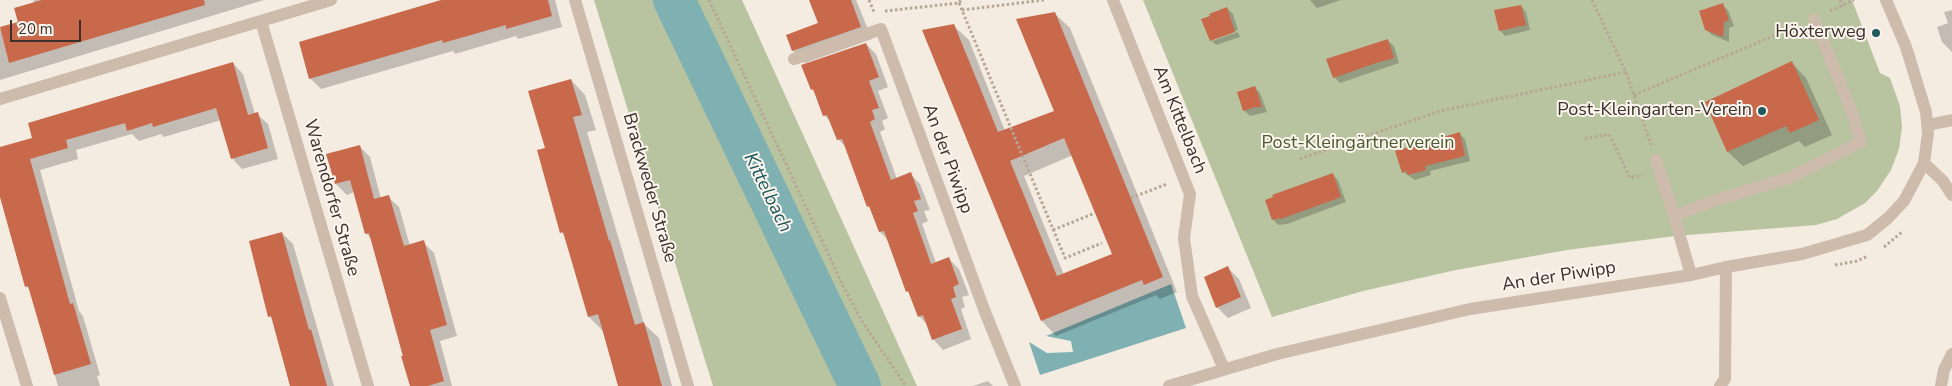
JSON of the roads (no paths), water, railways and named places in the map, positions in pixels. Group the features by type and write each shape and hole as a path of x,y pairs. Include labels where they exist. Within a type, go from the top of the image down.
{"street":[{"path":"0,99 331,0"},
{"name":"Brackweder Straße","path":"575,0 688,386"},
{"name":"Am Kittelbach","path":"1112,0 1190,194 1184,238 1192,296 1224,370"},
{"path":"1888,0 1916,76 1926,112 1928,125 1924,163 1943,181 1952,195"},
{"path":"1674,216 1716,200 1789,178 1861,142 1851,110 1814,19"},
{"name":"Warendorfer Straße","path":"261,21 368,386"},
{"name":"An der Piwipp","path":"794,59 881,29 985,312 1015,386"},
{"path":"1928,125 1952,120"},
{"name":"An der Piwipp","path":"1169,386 1277,354 1470,309 1691,275 1802,254 1867,235 1904,201 1924,163"},
{"path":"1658,165 1691,275"},
{"path":"1720,386 1725,379 1726,267"},
{"path":"0,298 27,386"},
{"path":"1941,386 1944,370 1952,354"}],"water":[{"path":"1171,284 1186,328 1040,375 1029,342 1047,353 1073,352 1071,341 1046,336"}],"waterway":[{"name":"Kittelbach","path":"674,0 860,386"}],"place":[{"name":"Höxterweg","path":"1876,33"},
{"name":"Post-Kleingarten-Verein","path":"1762,111"}],"park label":[{"name":"Post-Kleingärtnerverein","path":"1358,144"}]}
